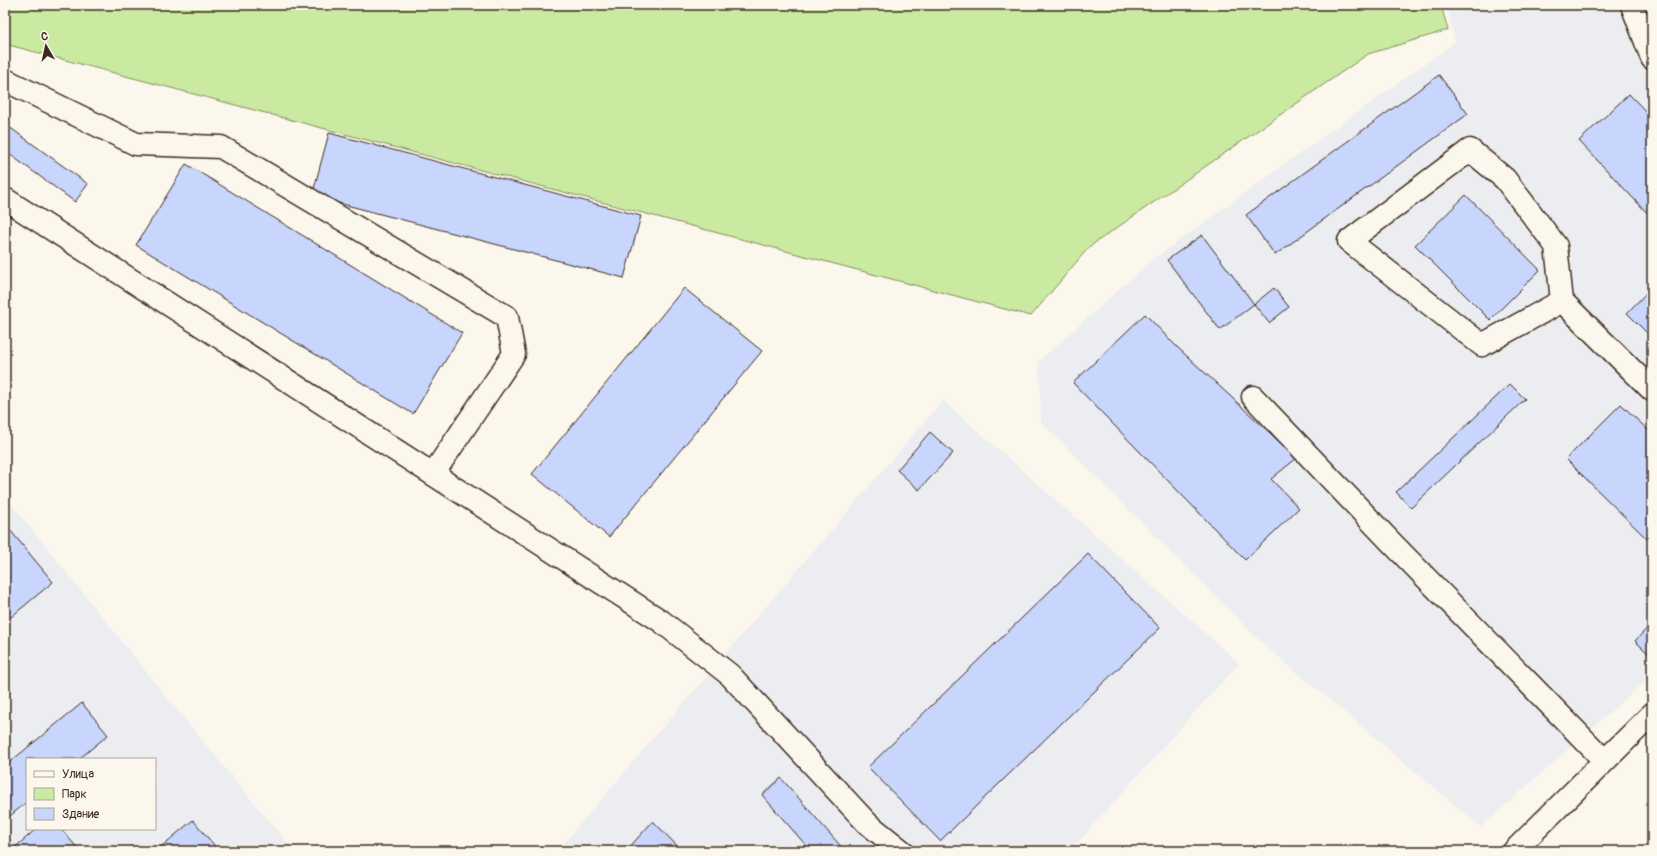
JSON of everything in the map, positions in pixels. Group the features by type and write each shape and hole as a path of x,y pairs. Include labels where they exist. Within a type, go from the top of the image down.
{"street":[{"path":"1632,5 1652,58"},
{"path":"5,80 136,144 221,147 507,317 514,354 433,474"},
{"path":"1562,301 1482,345 1349,241 1470,150 1505,179 1556,246 1562,301 1652,390"},
{"path":"5,199 661,621 730,675 868,823 902,851"},
{"path":"1253,397 1397,548 1604,760"},
{"path":"1514,851 1652,714"}],"shaded area":[{"path":"1447,5 1652,5 1652,675 1481,827 1263,644 1041,422 1039,361 1153,259 1455,42"},
{"path":"943,400 1239,663 1070,851 557,851"},
{"path":"5,496 168,699 294,851 5,851"}],"green space":[{"path":"5,5 1441,5 1448,30 1368,54 1089,247 1031,316 5,44"}],"building":[{"path":"1439,75 1468,114 1275,255 1246,215"},
{"path":"1629,94 1652,118 1652,218 1579,141"},
{"path":"5,124 88,184 75,202 5,151"},
{"path":"329,133 641,216 624,278 312,196"},
{"path":"186,164 462,333 413,414 136,245"},
{"path":"1466,195 1540,270 1490,320 1415,245"},
{"path":"1202,235 1254,304 1220,330 1167,260"},
{"path":"1652,287 1652,338 1627,313"},
{"path":"684,288 762,351 609,537 532,474"},
{"path":"1274,288 1289,307 1269,323 1254,304"},
{"path":"1145,314 1176,346 1297,458 1271,479 1299,508 1245,560 1073,383"},
{"path":"1510,384 1525,399 1411,508 1396,492"},
{"path":"1621,404 1652,434 1652,544 1566,459"},
{"path":"930,432 953,453 919,490 897,470"},
{"path":"10,530 53,582 5,622 5,534"},
{"path":"1088,554 1160,628 940,841 868,767"},
{"path":"1652,623 1652,657 1635,641"},
{"path":"82,703 108,735 80,758 26,758 26,803 5,820 5,766"},
{"path":"781,778 845,851 811,851 762,795"},
{"path":"193,820 219,851 156,851"},
{"path":"653,821 682,851 626,851"},
{"path":"35,830 62,830 80,851 11,851"}]}
